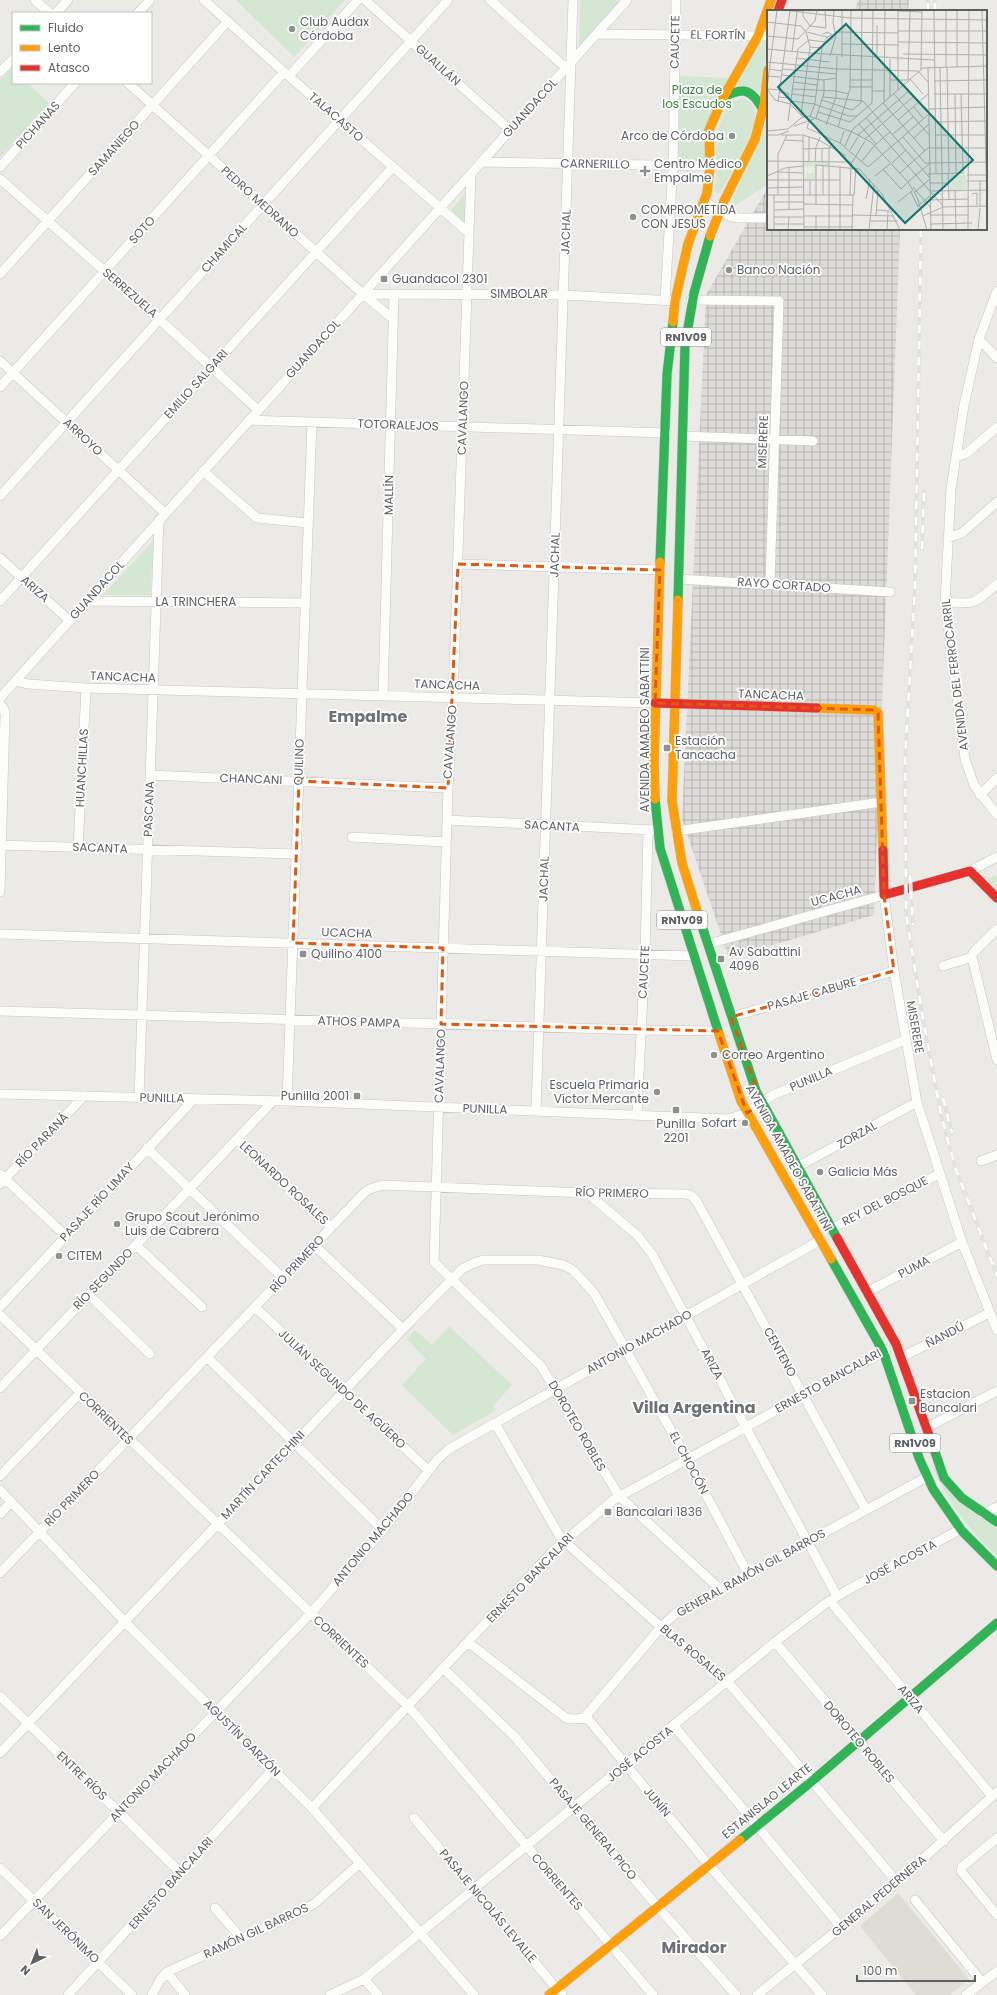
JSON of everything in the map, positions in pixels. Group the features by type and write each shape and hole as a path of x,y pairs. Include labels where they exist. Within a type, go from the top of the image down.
{"main road":[{"name":"AVENIDA AMADEO SABATTINI","path":"767,10 771,0"},
{"path":"778,10 782,0"},
{"name":"AVENIDA AMADEO SABATTINI","path":"767,11 758,36 724,98 709,130 710,166 704,201 688,244 675,301 668,366 655,704 652,830 737,1091 747,1113 821,1240 883,1351 927,1477 947,1512 960,1529 986,1557 997,1566"},
{"name":"AVENIDA AMADEO SABATTINI","path":"767,78 763,110 751,150 720,210 692,300 685,345 673,704 672,801 676,831 687,883 753,1083 762,1104 896,1344 902,1357 944,1478 962,1498 983,1514 997,1522"},
{"path":"724,98 732,92 743,90 752,93 758,98 763,110"},
{"name":"TANCACHA","path":"655,704 874,710 878,714"},
{"name":"MISERERE","path":"878,714 884,895"},
{"path":"970,872 997,898"},
{"name":"UCACHA","path":"884,895 970,872"},
{"name":"ESTANISLAO LEARTE","path":"549,1995 560,1992 611,1945 657,1906 811,1782 997,1623"}],"street":[{"path":"35,0 49,12"},
{"path":"57,12 68,0"},
{"path":"139,12 150,0"},
{"name":"TALACASTO","path":"204,0 339,120 469,232"},
{"name":"SOTO","path":"0,388 209,156 358,0"},
{"name":"GUALILÁN","path":"365,0 510,130"},
{"name":"CHAMICAL","path":"0,496 448,0"},
{"path":"490,0 569,65"},
{"name":"JACHAL","path":"536,1111 564,295 569,65 573,0"},
{"name":"GUANDACOL","path":"0,698 627,0"},
{"name":"CAUCETE","path":"665,300 673,165 676,0"},
{"name":"SAMANIEGO","path":"0,274 228,21"},
{"name":"EL FORTÍN","path":"597,34 767,36"},
{"path":"0,72 12,60"},
{"name":"PICHANAS","path":"0,167 74,84"},
{"name":"PEDRO MEDRANO","path":"129,84 363,294 394,319"},
{"name":"CARNERILLO","path":"481,162 710,166"},
{"name":"EMILIO SALGARI","path":"0,601 393,167"},
{"name":"CAVALANGO","path":"434,1262 446,842 453,698 471,174"},
{"name":"SERREZUELA","path":"0,179 159,319 258,410"},
{"path":"704,201 729,216 738,218 767,218"},
{"name":"AVENIDA DEL FERROCARRIL","path":"997,291 979,339 964,404 950,489 945,602 965,759 974,785 997,816"},
{"name":"SIMBOLAR","path":"363,294 564,295 675,301"},
{"name":"MALLÍN","path":"382,696 394,294"},
{"name":"MISERERE","path":"692,300 779,302 770,584"},
{"path":"979,339 995,352"},
{"name":"ARROYO","path":"0,361 118,470 162,517"},
{"name":"TOTORALEJOS","path":"249,420 666,433"},
{"name":"QUILINO","path":"287,1101 312,422"},
{"path":"956,457 967,453 997,427"},
{"path":"683,436 813,441"},
{"path":"203,471 257,518 308,523"},
{"path":"948,538 962,533 997,502"},
{"name":"PASCANA","path":"139,1098 156,602 162,517"},
{"name":"ARIZA","path":"0,558 69,620"},
{"path":"458,564 660,570"},
{"name":"RAYO CORTADO","path":"678,579 890,592"},
{"path":"945,602 972,603 978,600 997,584"},
{"name":"LA TRINCHERA","path":"86,601 305,603"},
{"name":"TANCACHA","path":"15,681 29,684 86,688 655,704"},
{"name":"HUANCHILLAS","path":"78,848 86,688"},
{"path":"0,704 4,709 5,715 0,892"},
{"name":"CHANCANI","path":"150,775 448,788"},
{"path":"980,795 997,778"},
{"path":"676,831 882,802"},
{"name":"SACANTA","path":"447,820 652,830"},
{"name":"CAUCETE","path":"637,1115 652,830"},
{"path":"352,837 446,842"},
{"name":"SACANTA","path":"1,845 296,854"},
{"path":"970,872 997,858"},
{"name":"MISERERE","path":"884,895 894,971 917,1102 962,1242 997,1330"},
{"name":"UCACHA","path":"708,944 884,895"},
{"path":"997,929 973,953 972,957 997,1060"},
{"name":"UCACHA","path":"0,934 693,956"},
{"path":"944,966 972,957"},
{"name":"PASAJE CABURE","path":"731,1017 894,971"},
{"name":"ATHOS PAMPA","path":"0,1011 718,1031"},
{"name":"PUNILLA","path":"0,1094 287,1101 728,1119 747,1113 773,1095 905,1040"},
{"name":"RÍO PARANÁ","path":"2,1179 84,1096"},
{"name":"PASAJE RÍO LIMAY","path":"0,1307 194,1099"},
{"name":"RÍO SEGUNDO","path":"0,1388 273,1101"},
{"name":"ZORZAL","path":"797,1167 917,1102"},
{"name":"LEONARDO ROSALES","path":"237,1139 331,1227"},
{"path":"147,1148 283,1278"},
{"path":"981,1160 997,1155"},
{"name":"REY DEL BOSQUE","path":"831,1230 939,1174"},
{"path":"2,1179 66,1236"},
{"name":"RÍO PRIMERO","path":"0,1573 365,1192 376,1186 587,1193 687,1194 692,1196"},
{"name":"ARIZA","path":"587,1193 646,1244 687,1316 746,1427 807,1542 834,1598 910,1697 995,1794"},
{"name":"CENTENO","path":"692,1196 866,1510"},
{"name":"ANTONIO MACHADO","path":"0,1936 311,1613 383,1530 429,1471 449,1449 555,1388 687,1316 821,1240"},
{"name":"PUMA","path":"867,1292 962,1242"},
{"path":"136,1245 202,1307"},
{"path":"314,1245 403,1329"},
{"name":"MARTÍN CARTECHINI","path":"0,1752 403,1329 465,1267 483,1260 538,1260 556,1263"},
{"name":"DOROTEO ROBLES","path":"434,1262 537,1361 555,1388 619,1496 720,1589"},
{"name":"EL CHOCÓN","path":"556,1263 573,1270 594,1293 687,1459 748,1574"},
{"path":"88,1295 150,1354"},
{"name":"JULIÁN SEGUNDO DE AGÜERO","path":"255,1307 429,1471"},
{"name":"ÑANDÚ","path":"902,1357 989,1313"},
{"name":"CORRIENTES","path":"0,1315 128,1440 409,1707 526,1847 653,1995"},
{"name":"ERNESTO BANCALARI","path":"312,1808 409,1707 564,1541 619,1496 896,1344"},
{"path":"207,1357 383,1530"},
{"path":"926,1428 997,1391"},
{"path":"0,1476 80,1393"},
{"name":"BLAS ROSALES","path":"495,1423 559,1535 564,1541 661,1627 728,1682 897,1882"},
{"name":"GENERAL RAMÓN GIL BARROS","path":"584,1718 661,1627 676,1613 927,1477"},
{"name":"AGUSTÍN GARZÓN","path":"0,1490 125,1622 312,1808 474,1995"},
{"path":"0,1514 12,1502"},
{"path":"983,1514 997,1507"},
{"name":"JOSÉ ACOSTA","path":"330,1995 364,1979 627,1765 775,1642 834,1598 960,1529"},
{"name":"DOROTEO ROBLES","path":"775,1642 944,1841"},
{"path":"469,1643 566,1718 570,1720 584,1718"},
{"name":"PASAJE GENERAL PICO","path":"444,1669 515,1737 657,1906 736,1995"},
{"name":"ENTRE RÍOS","path":"0,1696 181,1872"},
{"name":"JUNÍN","path":"584,1718 593,1724 708,1864 822,1995"},
{"path":"674,1726 841,1927"},
{"name":"ERNESTO BANCALARI","path":"68,1995 273,1769"},
{"name":"GENERAL PEDERNERA","path":"757,1995 897,1882 995,1794"},
{"name":"PASAJE NICOLÁS LEVALLE","path":"414,1818 560,1992"},
{"path":"997,1838 962,1867 961,1871 997,1915"},
{"name":"RAMÓN GIL BARROS","path":"167,1972 309,1907 360,1863"},
{"name":"SAN JERÓNIMO","path":"0,1868 35,1900 132,1995"},
{"path":"915,1900 982,1982"},
{"path":"215,1908 241,1938"},
{"path":"966,1995 997,1970"},
{"path":"152,1995 160,1980 167,1972 185,1995"},
{"path":"364,1979 378,1995"}],"highlighted area":[{"path":"458,564 660,570 655,703 874,710 878,713 884,895 894,971 731,1017 762,1104 747,1113 718,1031 441,1024 443,948 293,943 299,781 448,788"}],"shaded area":[{"path":"858,0 909,0 908,10 855,10"},
{"path":"767,189 767,230 900,230 874,915 729,958 682,819 706,295"},
{"path":"898,1893 969,1979 950,1995 916,1995 860,1926"}],"green space":[{"name":"Club Audax Córdoba","path":"236,0 345,0 294,57"},
{"path":"580,0 616,0 619,3 579,48"},
{"path":"762,38 767,38 767,51 760,92 737,85"},
{"path":"11,68 12,84 29,84 49,103 0,157 0,80"},
{"name":"Plaza de los Escudos","path":"679,76 729,78 705,162 677,161"},
{"path":"742,98 752,104 755,111 755,119 748,140 720,194 715,192 718,133 725,111 732,101"},
{"path":"767,120 767,185 733,207 731,203"},
{"path":"467,193 466,222 462,222 452,213 452,209"},
{"path":"154,540 150,595 103,595"},
{"path":"997,875 997,889 987,880"},
{"path":"449,1326 512,1385 493,1406 496,1410 453,1435 402,1385 426,1359 407,1339 415,1330 432,1345"},
{"path":"931,1465 997,1527 997,1555 967,1525 951,1502"}],"railway":[{"path":"928,0 928,10"},
{"path":"935,0 935,10"},
{"path":"921,230 915,587 905,759 906,914 924,1025 941,1115 955,1167 997,1276"},
{"path":"922,549 924,491"},
{"path":"910,875 913,925"},
{"path":"943,1098 952,1133"}],"traffic: fast":[{"path":"723,98 736,92 746,92 755,98 763,110"},
{"path":"678,600 685,345 694,293 710,236"},
{"path":"660,562 667,374 673,322"},
{"path":"655,799 660,848 719,1034"},
{"path":"699,917 756,1091 837,1238"},
{"path":"831,1259 883,1351 919,1458 933,1489 962,1531 997,1566"},
{"path":"934,1449 944,1478 962,1498 997,1522"},
{"path":"740,1840 811,1782 997,1623"}],"traffic: slow":[{"path":"767,10 771,0"},
{"path":"673,322 675,301 688,244 707,193 710,166 709,130 723,98 758,36 767,11"},
{"path":"710,236 724,201 755,139 764,105 767,79"},
{"path":"655,799 654,763 660,562"},
{"path":"678,600 672,801 682,863 699,917"},
{"path":"817,708 874,710 878,713 883,850"},
{"path":"719,1034 741,1101 831,1259"},
{"path":"549,1995 740,1840"}],"traffic: jam":[{"path":"778,10 782,0"},
{"path":"655,703 817,708"},
{"path":"883,850 884,895 970,871 997,898"},
{"path":"837,1238 896,1344 934,1449"}],"place":[{"name":"Club Audax Córdoba","path":"292,29"},
{"name":"Arco de Córdoba","path":"732,136"},
{"name":"Centro Médico Empalme","path":"645,171"},
{"name":"COMPROMETIDA CON JESUS","path":"633,217"},
{"name":"Banco Nación","path":"729,270"},
{"name":"Guandacol 2301","path":"384,279"},
{"name":"Estación Tancacha","path":"667,748"},
{"name":"Quilino 4100","path":"303,954"},
{"name":"Av Sabattini 4096","path":"721,959"},
{"name":"Correo Argentino","path":"714,1055"},
{"name":"Escuela Primaria Víctor Mercante","path":"657,1092"},
{"name":"Punilla 2001","path":"357,1096"},
{"name":"Punilla 2201","path":"676,1110"},
{"name":"Sofart","path":"745,1123"},
{"name":"Galicia Más","path":"820,1172"},
{"name":"Grupo Scout Jerónimo Luis de Cabrera","path":"117,1224"},
{"name":"CITEM","path":"59,1256"},
{"name":"Estacion Bancalari","path":"912,1401"},
{"name":"Bancalari 1836","path":"608,1512"}],"district":[{"name":"Empalme","path":"368,716"},
{"name":"Villa Argentina","path":"694,1407"},
{"name":"Mirador","path":"694,1947"}]}
